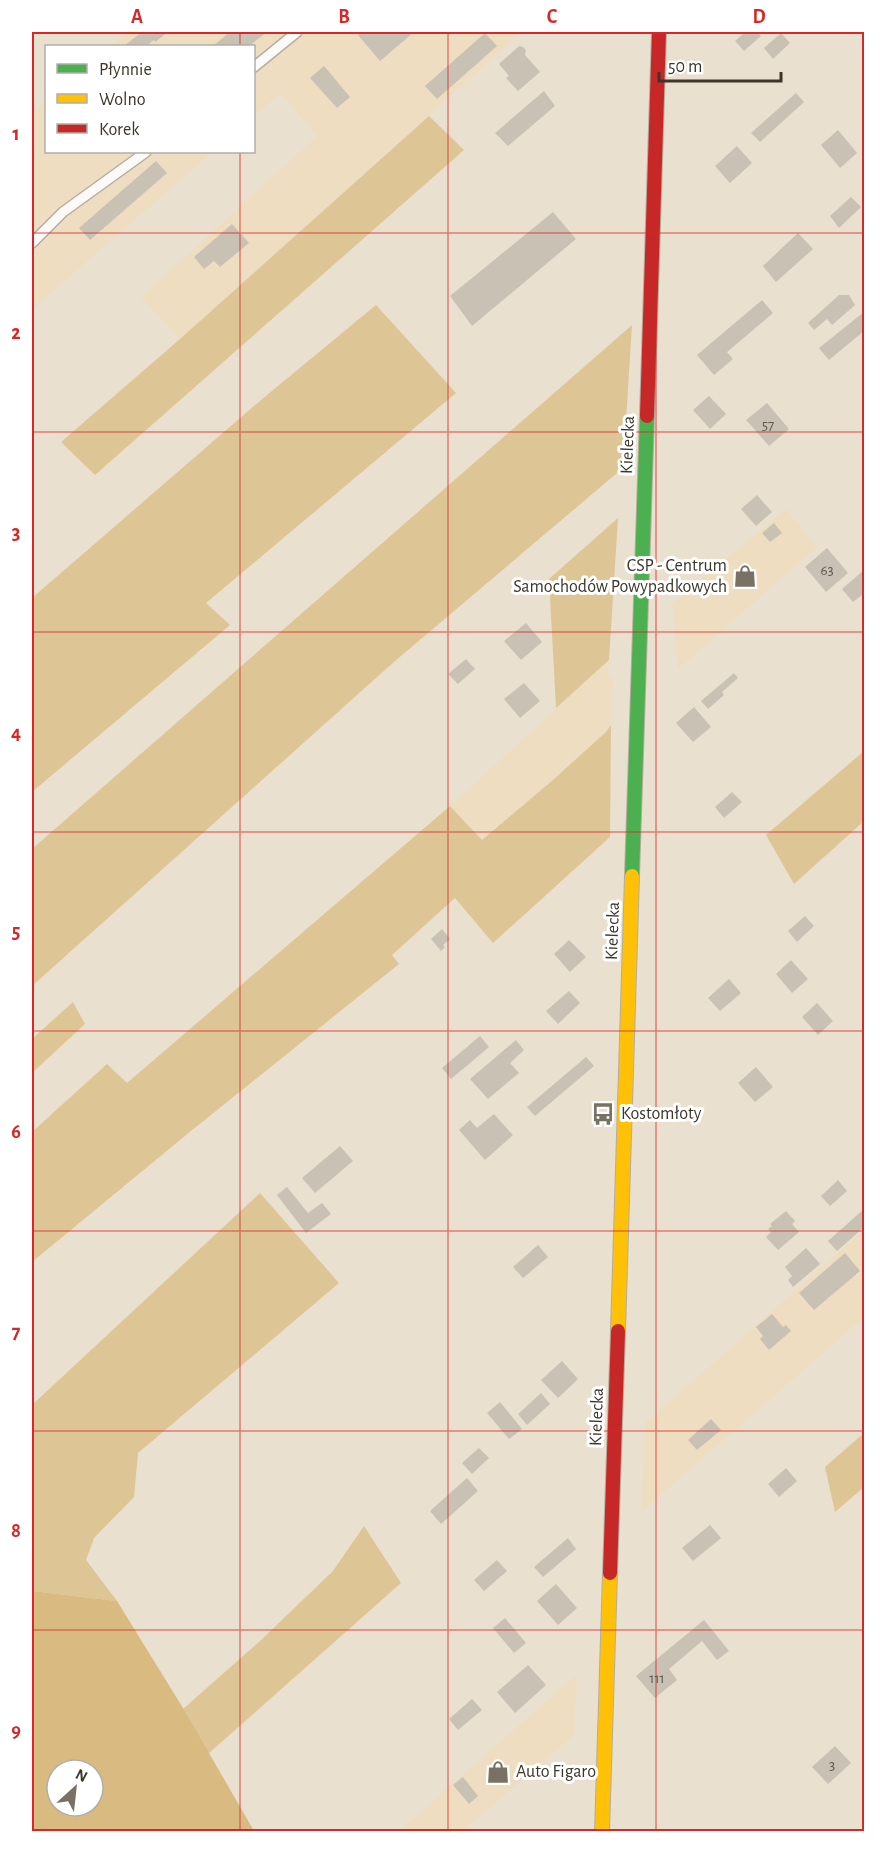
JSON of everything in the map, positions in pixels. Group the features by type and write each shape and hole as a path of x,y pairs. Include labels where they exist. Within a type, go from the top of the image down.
{"main road":[{"name":"Kielecka","path":"602,1832 659,32"}],"lane":[{"path":"255,66 297,32"},
{"path":"32,243 63,212 145,153"}],"shaded area":[{"path":"126,32 521,32 180,339 141,297 317,136 281,93 255,115 255,45 110,45"},
{"path":"45,102 45,153 211,153 32,309 32,114"},
{"path":"429,116 464,150 95,475 61,442 180,339"},
{"path":"376,305 456,393 206,603 230,625 32,792 32,598 261,400"},
{"path":"632,325 623,468 395,661 32,986 32,849"},
{"name":"CSP - Centrum Samochodów Powypadkowych","path":"786,509 817,547 678,669 672,604"},
{"path":"618,518 609,660 556,708 549,579"},
{"path":"609,660 608,677 613,677 611,725 554,779 482,840 450,806"},
{"path":"611,725 610,837 493,943 455,898 392,955 399,964 32,1262 32,1132 107,1064 127,1083 450,806 482,840 554,779"},
{"path":"864,751 864,821 794,884 766,835"},
{"path":"73,1002 85,1024 32,1073 32,1039"},
{"path":"260,1193 339,1283 138,1453 134,1497 94,1538 86,1560 117,1601 32,1591 32,1405"},
{"path":"864,1230 864,1317 641,1512 645,1423"},
{"path":"864,1433 864,1487 835,1512 825,1467"},
{"path":"364,1526 401,1583 208,1754 183,1709 260,1641 333,1571"},
{"path":"32,1591 117,1601 183,1708 254,1831 32,1831"},
{"name":"Auto Figaro","path":"577,1674 574,1735 463,1831 398,1832"}],"building":[{"path":"142,32 168,32 147,45 125,45"},
{"path":"230,32 267,32 250,45 214,45"},
{"path":"362,32 414,32 380,61 358,35"},
{"path":"745,32 757,32 761,36 744,51 735,41"},
{"path":"485,33 497,46 437,99 425,86"},
{"path":"781,33 790,43 773,59 764,48"},
{"path":"519,46 526,50 525,55 540,72 518,91 506,78 509,76 499,64"},
{"path":"324,66 350,97 337,108 310,78"},
{"path":"544,91 555,106 508,146 495,133"},
{"path":"796,93 804,102 760,142 751,133"},
{"path":"838,130 857,153 840,168 821,145"},
{"path":"737,146 752,163 730,183 715,166"},
{"path":"156,161 167,173 90,240 79,228"},
{"path":"851,197 861,207 839,228 830,216"},
{"path":"553,212 576,239 472,326 450,296"},
{"path":"232,224 249,243 220,267 214,261 204,269 194,257"},
{"path":"798,233 813,249 776,282 763,266"},
{"path":"839,295 849,295 855,305 832,325 827,319 814,330 808,323"},
{"path":"762,300 773,313 727,352 733,359 714,375 697,355"},
{"path":"864,312 864,331 829,360 819,348"},
{"path":"709,396 726,414 710,429 693,410"},
{"path":"767,403 789,429 769,446 746,420"},
{"path":"757,495 772,512 756,526 741,509"},
{"path":"774,523 782,533 770,542 762,533"},
{"path":"827,548 848,573 826,592 805,567"},
{"path":"864,570 864,597 862,595 853,602 842,589"},
{"path":"526,623 542,642 521,660 504,641"},
{"path":"466,659 475,669 458,684 448,674"},
{"path":"734,673 738,678 708,709 701,701"},
{"path":"524,683 540,701 520,718 504,699"},
{"path":"694,707 711,727 693,742 676,723"},
{"path":"732,792 742,802 724,818 715,807"},
{"path":"805,916 814,926 797,942 788,931"},
{"path":"442,929 450,939 443,945 445,947 441,951 431,939"},
{"path":"569,940 586,957 570,972 554,954"},
{"path":"791,960 808,979 792,993 776,974"},
{"path":"729,979 741,993 720,1011 708,998"},
{"path":"569,991 580,1003 558,1024 546,1011"},
{"path":"817,1003 833,1021 818,1035 802,1017"},
{"path":"480,1036 489,1047 451,1079 442,1068"},
{"path":"516,1040 524,1050 510,1063 519,1073 488,1099 470,1079"},
{"path":"586,1057 594,1066 535,1116 527,1107"},
{"path":"756,1067 773,1087 755,1102 738,1083"},
{"path":"494,1114 513,1135 485,1160 459,1130 470,1120 477,1128"},
{"path":"340,1146 353,1161 315,1193 302,1178"},
{"path":"838,1180 847,1191 830,1206 821,1196"},
{"path":"287,1187 308,1213 322,1203 331,1214 306,1233 277,1195"},
{"path":"864,1209 864,1227 837,1251 828,1241"},
{"path":"786,1211 795,1221 792,1224 799,1232 778,1250 766,1237 771,1232 768,1229 772,1226 770,1224"},
{"path":"538,1245 548,1257 523,1278 513,1267"},
{"path":"806,1248 820,1264 793,1287 788,1280 792,1276 785,1267"},
{"path":"845,1253 860,1271 814,1310 799,1293"},
{"path":"772,1314 783,1327 786,1325 791,1331 769,1350 760,1339 763,1336 756,1327"},
{"path":"562,1361 578,1379 558,1398 541,1380"},
{"path":"541,1393 550,1404 527,1425 518,1414"},
{"path":"500,1402 522,1429 509,1439 487,1413"},
{"path":"711,1419 721,1430 697,1450 688,1440"},
{"path":"479,1448 489,1458 472,1474 462,1463"},
{"path":"786,1468 797,1481 779,1497 768,1484"},
{"path":"467,1478 478,1491 441,1524 430,1511"},
{"path":"710,1525 721,1538 693,1561 682,1548"},
{"path":"568,1538 576,1549 543,1577 534,1567"},
{"path":"497,1560 507,1571 484,1591 474,1580"},
{"path":"556,1584 577,1608 558,1625 537,1601"},
{"path":"505,1618 526,1643 514,1653 493,1628"},
{"path":"704,1620 729,1651 717,1660 702,1641 669,1669 677,1680 655,1698 636,1676"},
{"path":"528,1665 546,1685 515,1713 497,1692"},
{"path":"472,1699 482,1710 458,1730 449,1719"},
{"path":"835,1746 851,1763 828,1784 812,1767"},
{"path":"463,1777 478,1796 469,1804 453,1785"}],"traffic: fast":[{"path":"632,876 647,416"}],"traffic: slow":[{"path":"618,1331 632,876"},
{"path":"602,1832 610,1573"}],"traffic: jam":[{"path":"647,416 659,32"},
{"path":"610,1573 618,1331"}],"place":[{"name":"CSP - Centrum Samochodów Powypadkowych","path":"745,576"},
{"name":"Kostomłoty","path":"603,1114"},
{"name":"Auto Figaro","path":"498,1772"}]}
